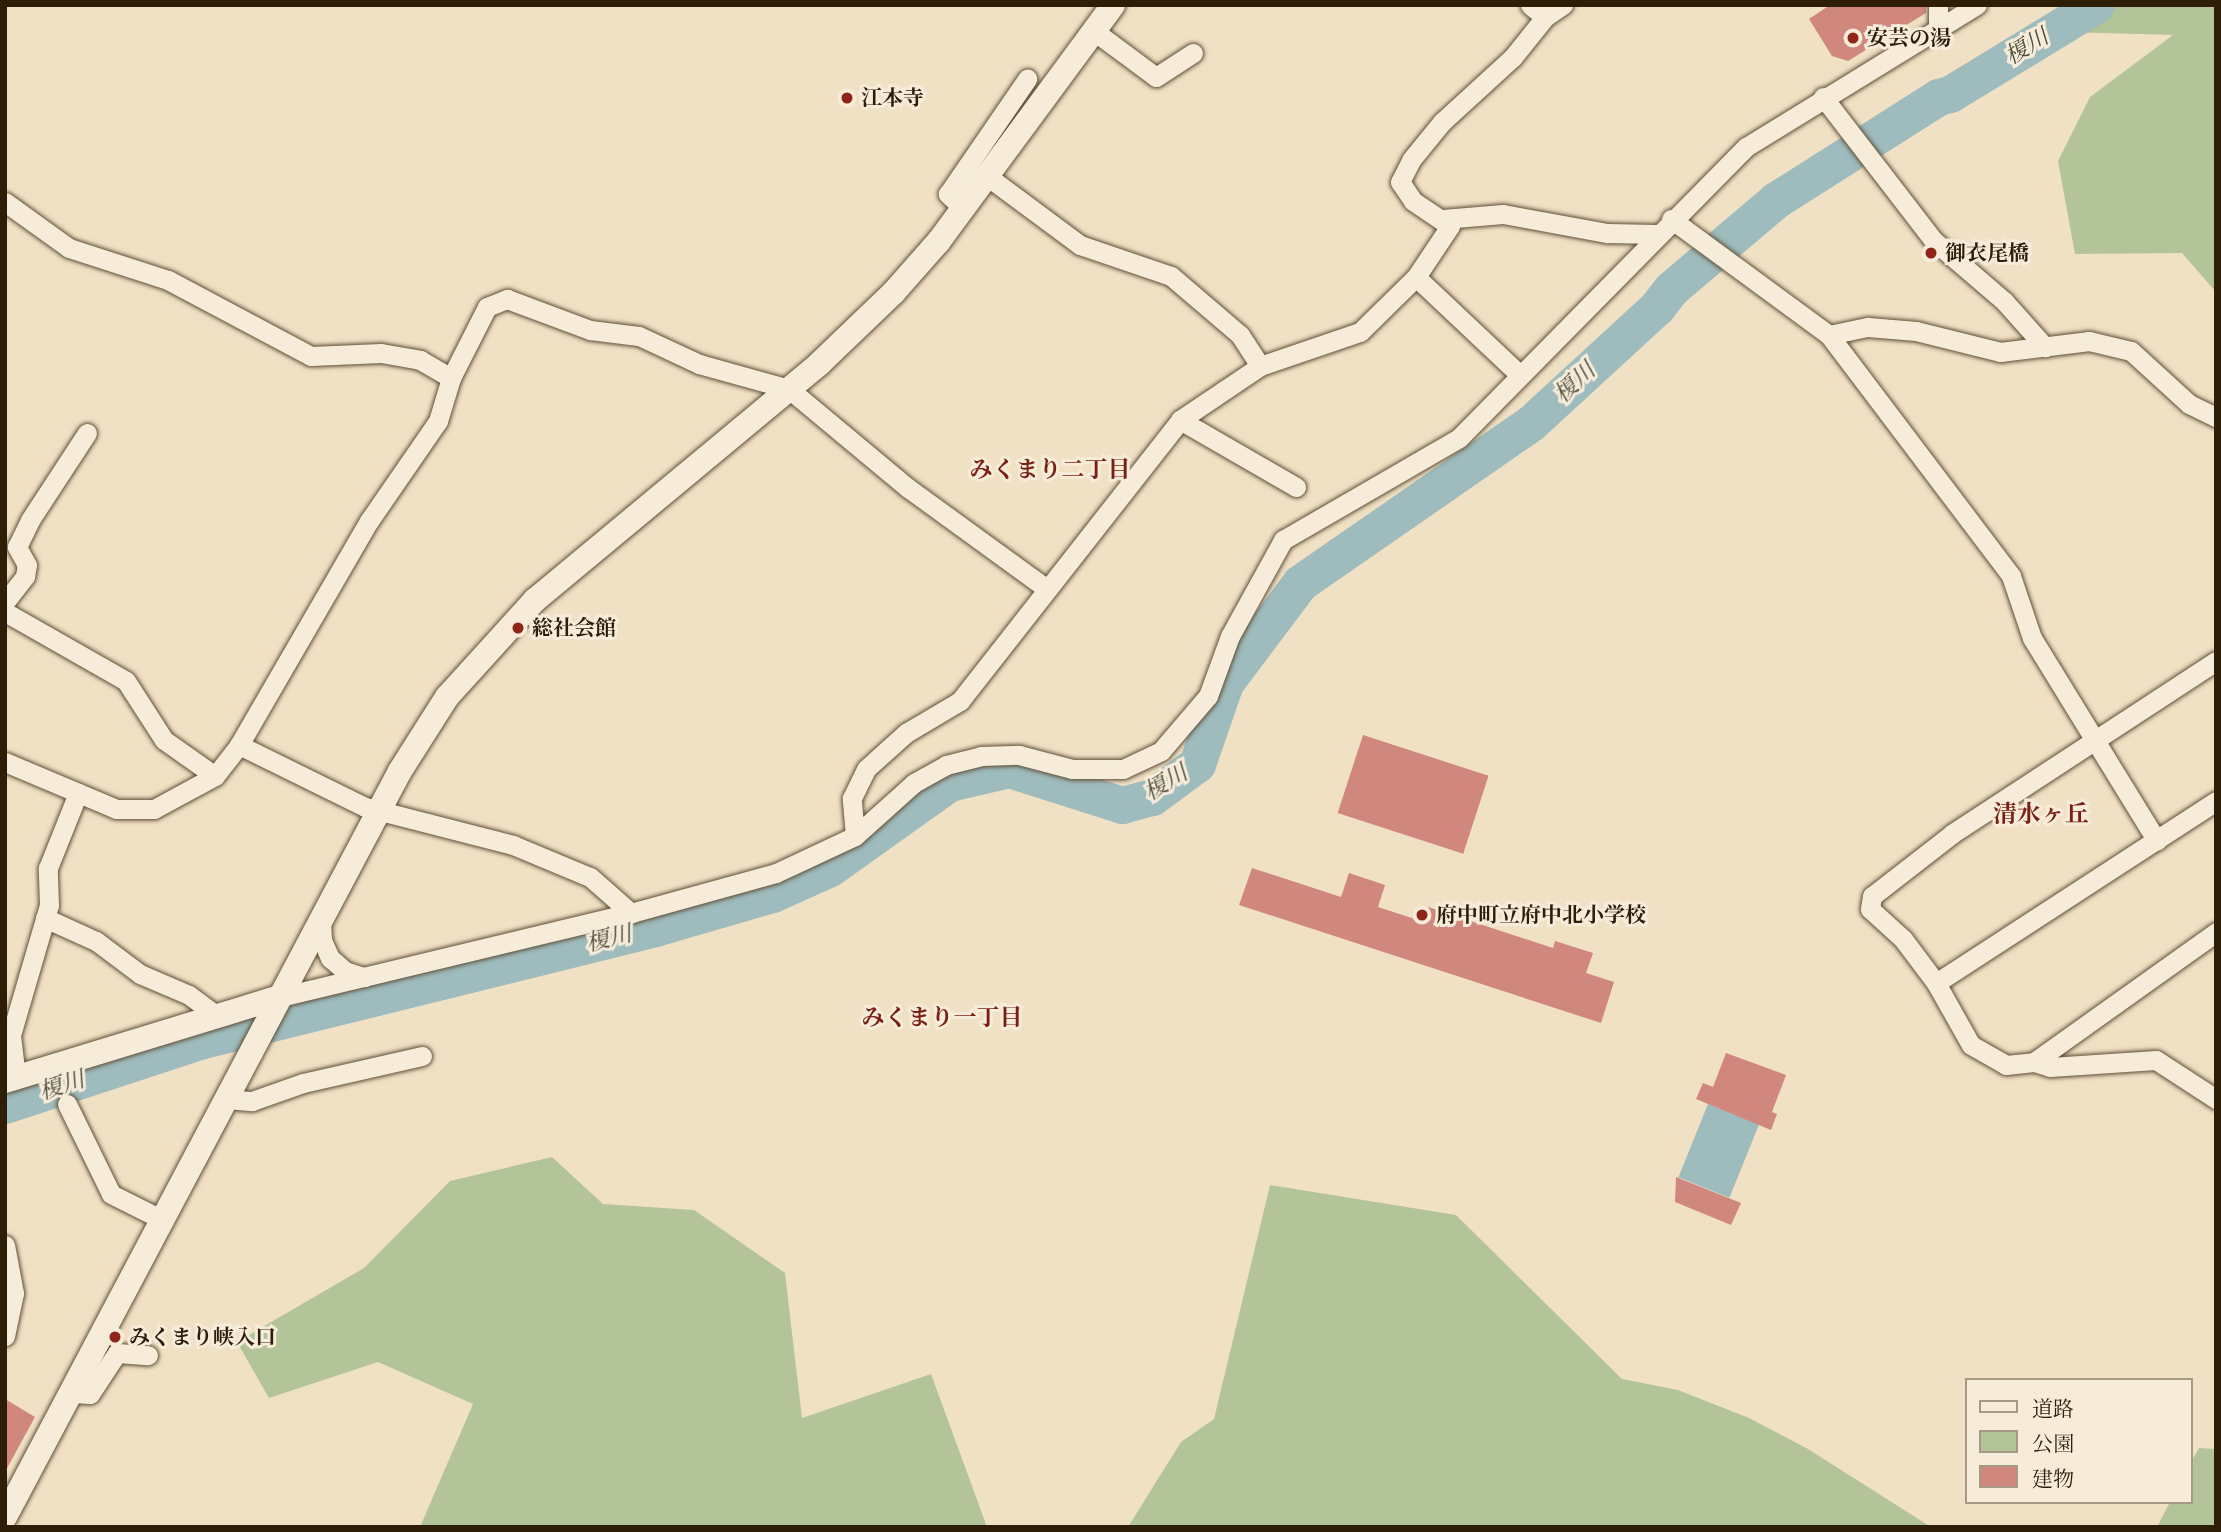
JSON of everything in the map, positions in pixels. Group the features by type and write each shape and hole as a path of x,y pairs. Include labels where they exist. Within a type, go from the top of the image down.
{"street":[{"path":"5,1517 321,920 434,715 503,631 789,389 894,292 963,208 1113,5"},
{"path":"855,836 852,798 866,769 906,733 960,701 1180,420 1260,366 1360,332 1416,277 1448,234 1450,226 1413,201 1400,182 1405,171 1442,122 1487,84 1537,11 1563,5"},
{"path":"1938,5 1938,31"},
{"path":"78,793 48,868 45,918 11,1035 11,1079 216,1015 277,1003 364,977 631,913 776,873 855,836 914,783 946,765 981,756 1019,755 1072,769 1123,769 1161,751 1208,696 1230,636 1283,540 1458,438 1656,234 1746,147 1823,97 1938,31 1977,5"},
{"path":"1094,31 1156,77 1193,53"},
{"path":"963,208 948,194 951,187 1027,79"},
{"path":"1823,97 1934,241 2004,301 2045,347"},
{"path":"987,176 1080,245 1171,276 1240,335 1260,366"},
{"path":"5,202 69,248 168,281 311,356 381,353 420,360 451,378"},
{"path":"1443,219 1503,214 1607,233 1656,234"},
{"path":"1671,219 1829,335 2011,576 2032,638 2157,841"},
{"path":"1416,277 1519,374"},
{"path":"5,762 116,809 154,808 215,776 239,746 369,521 438,421 451,378 486,307 507,299 590,330 639,337 699,364 789,389 908,488 1047,589"},
{"path":"1829,335 1868,327 1916,331 2000,352 2089,341 2131,351 2189,404 2216,417"},
{"path":"1180,420 1296,487"},
{"path":"5,602 25,576 27,565 17,547 30,520 88,433"},
{"path":"5,612 126,681 164,740 215,776"},
{"path":"2216,662 1952,835 1872,895 1870,909 1903,939 1936,983 1971,1045 2006,1065 2034,1062 2050,1067 2156,1060 2216,1099"},
{"path":"239,746 380,810 513,845 590,877 631,913"},
{"path":"1936,983 2216,801"},
{"path":"45,918 96,941 140,974 189,995 216,1015"},
{"path":"321,920 322,940 330,958 345,971 364,977"},
{"path":"2034,1062 2211,943"},
{"path":"227,1098 253,1101 303,1083 422,1056"},
{"path":"67,1104 111,1194 163,1220"},
{"path":"5,1245 14,1293 5,1336"},
{"path":"72,1393 90,1394 117,1353 148,1355"}],"green space":[{"path":"2071,5 2216,5 2216,292 2182,253 2075,254 2058,161 2090,97 2173,35 2030,31"},
{"path":"552,1157 603,1204 694,1210 785,1273 802,1418 931,1374 987,1527 420,1527 473,1404 378,1362 269,1398 237,1342 364,1268 450,1181"},
{"path":"1270,1185 1456,1215 1622,1379 1678,1390 1749,1418 1808,1449 1931,1527 1128,1527 1181,1442 1214,1419"},
{"path":"2199,1448 2216,1449 2216,1527 2157,1527 2169,1504 2193,1504 2193,1458"}],"water":[{"path":"1708,1104 1759,1125 1729,1198 1678,1177"}],"building":[{"name":"安芸の湯","path":"1830,5 1926,5 1926,13 1848,61 1832,56 1809,19"},
{"path":"1363,735 1489,776 1463,854 1338,813"},
{"path":"1252,868 1341,897 1349,873 1385,885 1378,907 1424,922 1428,907 1553,948 1555,941 1593,953 1586,973 1614,982 1601,1023 1239,905"},
{"path":"1726,1053 1786,1075 1772,1112 1777,1114 1771,1130 1696,1099 1703,1083 1713,1087"},
{"path":"1676,1177 1741,1203 1731,1225 1675,1202"},
{"path":"5,1399 35,1417 5,1472"}],"waterway":[{"name":"榎川","path":"5,1105 203,1040 655,928 772,894 830,868 949,783 1009,769 1122,805 1152,797 1197,764 1225,683 1300,583 1531,423 1657,307 1671,289 1776,200 1938,97 1950,94 2096,5"}],"place":[{"name":"安芸の湯","path":"1853,38"},
{"name":"江本寺","path":"847,98"},
{"name":"御衣尾橋","path":"1931,253"},
{"name":"総社会館","path":"518,628"},
{"name":"府中町立府中北小学校","path":"1422,915"},
{"name":"みくまり峡入口","path":"115,1337"}],"district":[{"name":"みくまり二丁目","path":"1050,470"},
{"name":"清水ヶ丘","path":"2041,815"},
{"name":"みくまり一丁目","path":"942,1018"}]}
